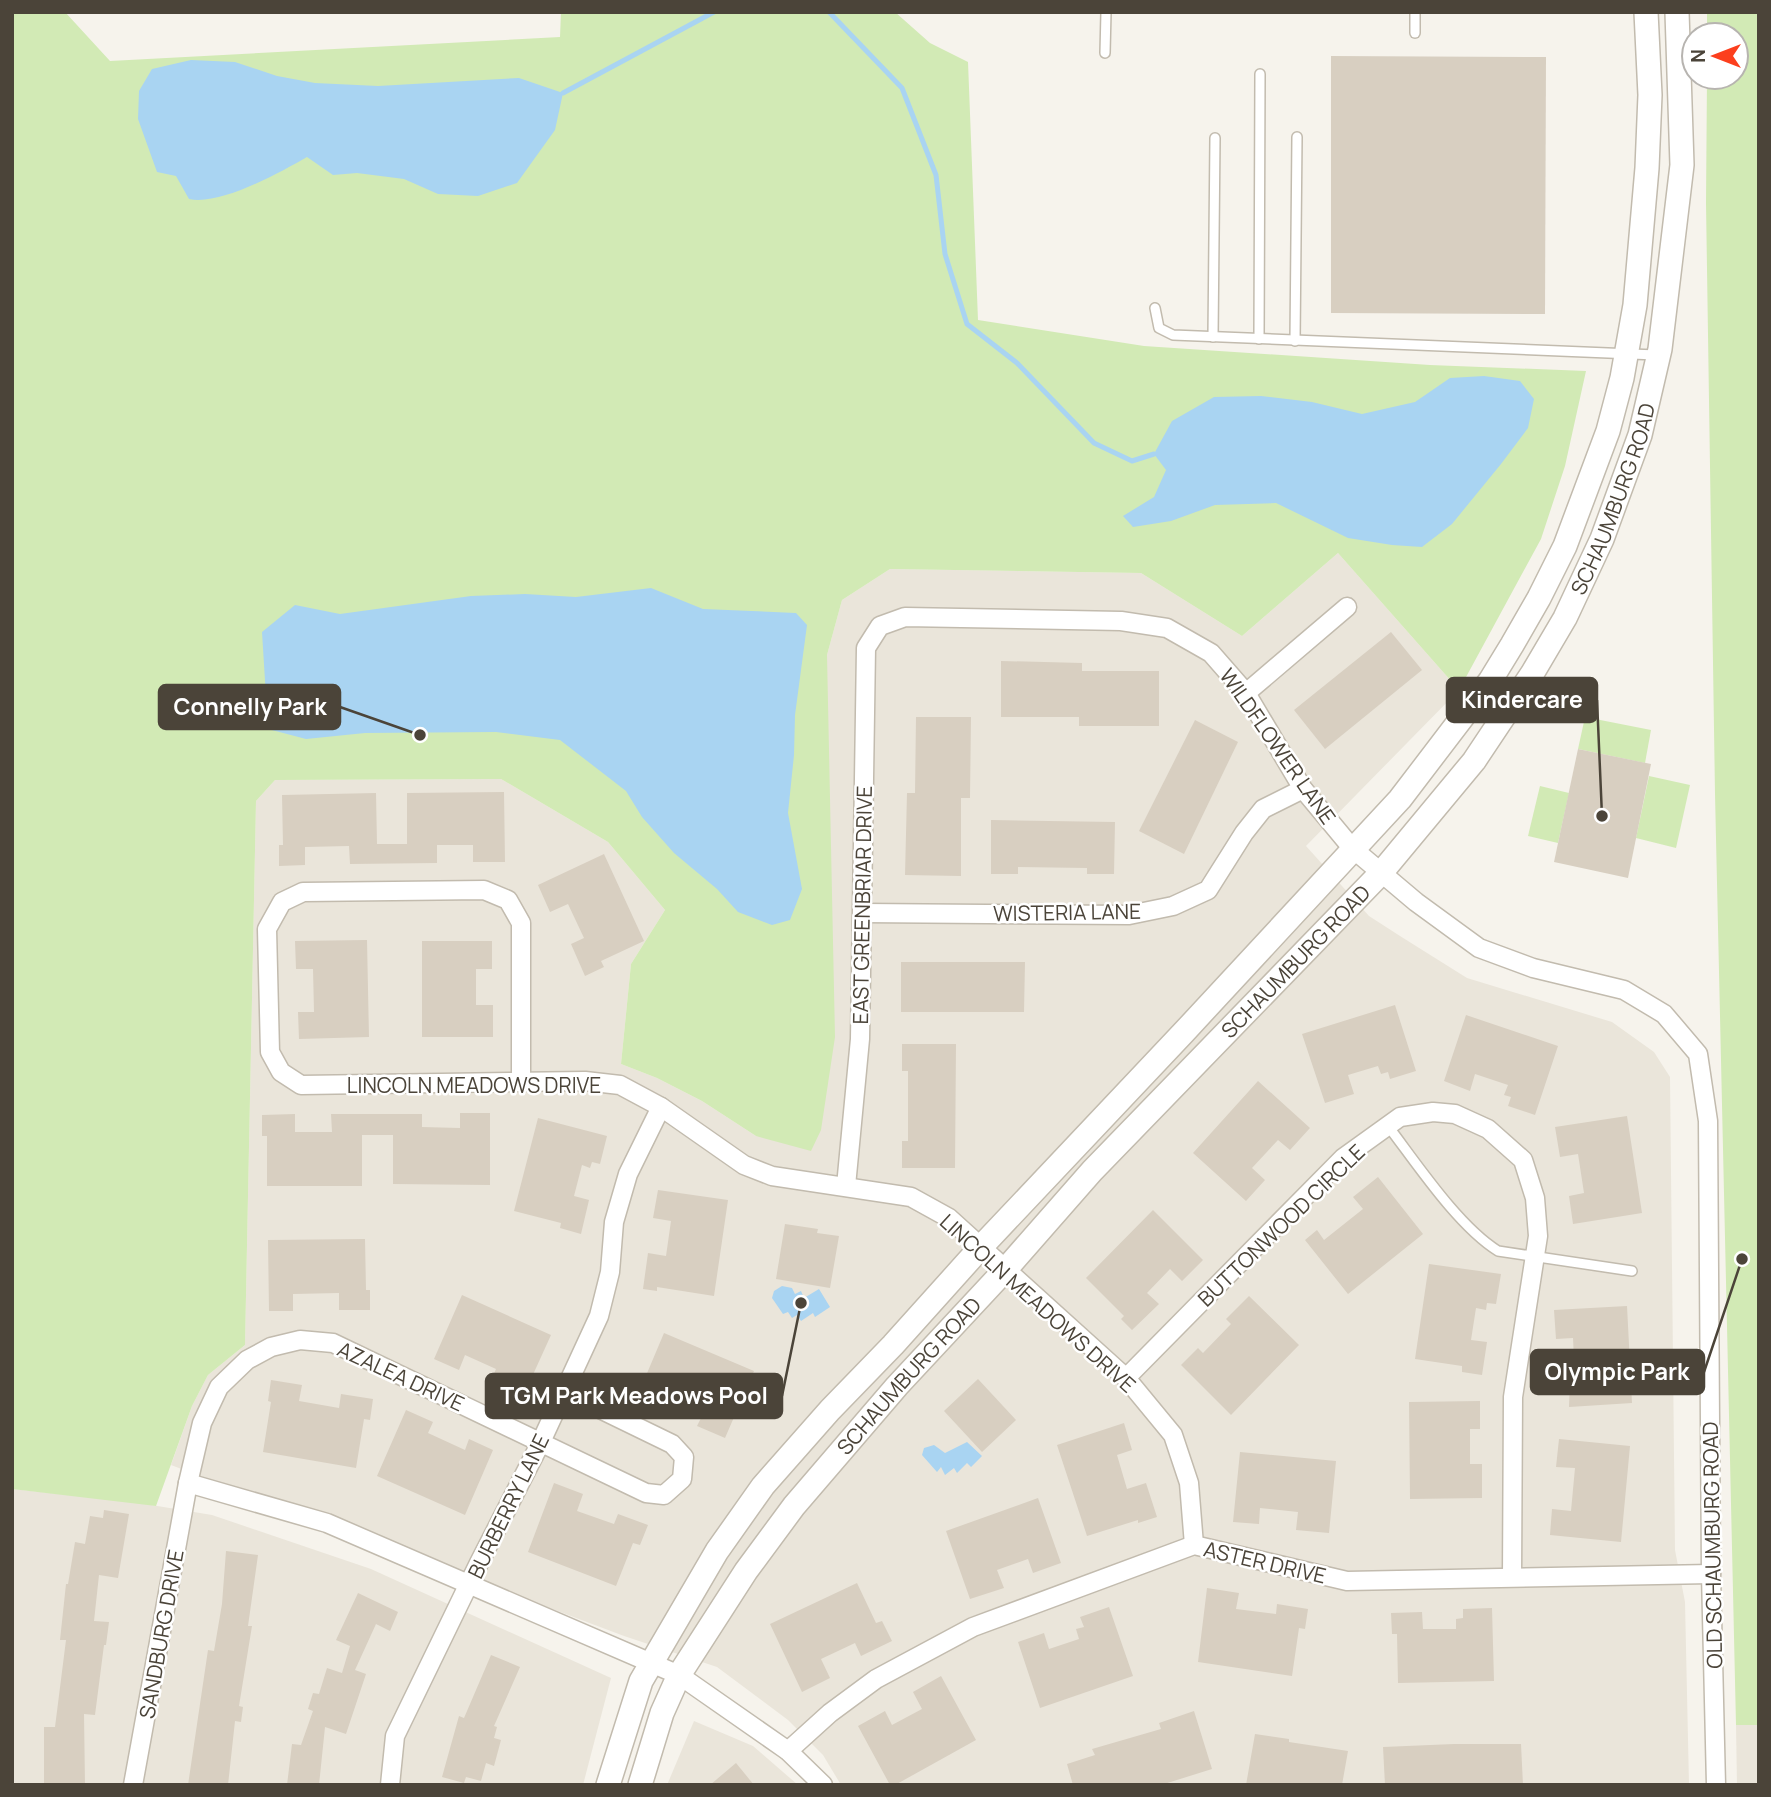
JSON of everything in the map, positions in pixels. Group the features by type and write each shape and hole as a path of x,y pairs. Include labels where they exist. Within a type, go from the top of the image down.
{"street":[{"name":"SCHAUMBURG ROAD","path":"608,1785 641,1681 717,1551 764,1486 830,1410 1400,799 1490,681 1539,598 1565,546 1608,431 1635,305 1647,167 1650,95 1646,12"},
{"name":"SCHAUMBURG ROAD","path":"640,1785 662,1713 679,1675 746,1571 794,1506 897,1386 1093,1171 1381,873 1474,761 1504,719 1564,618 1602,540 1640,435 1658,355 1682,165 1677,12"},
{"path":"1246,694 1347,607"},
{"name":"WILDFLOWER LANE","path":"880,626 905,617 1121,621 1167,628 1211,653 1246,694 1303,789 1352,848 1381,873 1479,948 1533,968 1624,990 1664,1014 1698,1054"},
{"name":"EAST GREENBRIAR DRIVE","path":"846,1186 860,1039 866,648 880,626"},
{"name":"WISTERIA LANE","path":"863,913 1129,915 1174,906 1208,890 1244,833 1263,809 1303,789"},
{"name":"LINCOLN MEADOWS DRIVE","path":"521,1082 521,923 508,900 484,890 303,892 282,902 267,929 270,1052 281,1072 301,1085 521,1082 620,1085 661,1107 744,1165 772,1175 911,1197 949,1218 1006,1269 1126,1378 1174,1435 1189,1483 1194,1545"},
{"name":"OLD SCHAUMBURG ROAD","path":"1698,1054 1708,1121 1711,1574 1716,1785"},
{"name":"BURBERRY LANE","path":"390,1785 395,1736 540,1444 599,1316 610,1272 614,1222 628,1174 661,1107"},
{"name":"BUTTONWOOD CIRCLE","path":"1126,1378 1343,1158 1400,1117 1433,1112 1455,1114 1488,1129 1523,1160 1535,1198 1538,1236 1513,1397 1511,1577"},
{"name":"AZALEA DRIVE","path":"188,1483 202,1423 219,1387 247,1360 271,1347 300,1340 332,1343 383,1365 540,1444 646,1493 664,1495 681,1479 684,1457 672,1444 564,1391"},
{"path":"188,1483 327,1523 652,1662 679,1675 788,1751 823,1785"},
{"name":"SANDBURG DRIVE","path":"133,1785 188,1483"},
{"name":"ASTER DRIVE","path":"788,1751 830,1713 876,1679 974,1627 1194,1545 1347,1581 1711,1574"}],"lane":[{"path":"1105,53 1106,12"},
{"path":"1415,12 1415,33"},
{"path":"1259,339 1260,74"},
{"path":"1295,341 1297,137"},
{"path":"1213,337 1215,138"},
{"path":"1155,308 1160,328 1172,335 1658,355"},
{"path":"1388,1126 1482,1241 1498,1251 1632,1271"}],"shaded area":[{"path":"1338,553 1459,690 1306,846 1369,916 1400,936 1467,978 1612,1022 1654,1052 1670,1077 1675,1550 1685,1602 1689,1785 841,1785 823,1755 788,1720 717,1667 624,1636 171,1465 192,1406 208,1375 245,1345 256,801 275,780 501,779 608,842 665,910 631,964 621,1064 657,1078 702,1101 756,1136 827,655 842,600 890,569 1141,573 1242,636"},
{"path":"12,1489 127,1501 212,1515 371,1569 611,1678 583,1785 12,1785"},
{"path":"694,1721 753,1746 798,1785 667,1785"},
{"path":"1736,1725 1759,1725 1759,1785 1737,1785"}],"green space":[{"path":"12,12 65,12 110,61 560,37 561,12 895,12 930,43 968,62 978,320 1144,346 1430,365 1586,371 1565,466 1541,539 1459,690 1338,553 1242,636 1141,573 890,569 842,600 827,655 835,1037 821,1130 811,1151 756,1136 702,1101 657,1078 621,1064 631,964 665,910 608,842 501,779 275,780 256,801 245,1345 208,1375 192,1406 156,1506 12,1489"},
{"path":"1707,12 1759,12 1759,1725 1736,1725 1715,794 1706,203 1707,91 1750,91 1750,21 1707,21"},
{"path":"1585,717 1651,730 1645,763 1578,749"},
{"path":"1649,776 1690,785 1676,848 1636,838"},
{"path":"1540,786 1569,793 1558,843 1528,836"}],"water":[{"path":"191,60 235,62 277,76 315,83 378,86 519,78 563,93 555,130 517,183 478,196 438,194 404,179 357,173 333,175 307,157 233,193 217,198 189,199 176,176 157,172 138,119 139,91 152,69"},
{"path":"1484,376 1520,381 1534,399 1528,428 1452,524 1422,547 1348,538 1276,503 1215,505 1171,521 1133,527 1123,516 1154,497 1166,470 1154,454 1172,421 1214,397 1261,396 1312,402 1362,414 1415,402 1450,378"},
{"path":"651,588 703,609 796,613 807,625 795,715 788,813 802,889 790,920 772,925 738,912 717,889 674,853 642,817 626,791 560,740 496,732 365,733 306,739 268,729 262,632 295,605 340,614 471,596 525,594 576,597"},
{"path":"782,1286 792,1288 795,1294 801,1291 804,1298 819,1289 830,1307 815,1317 813,1313 801,1321 797,1315 792,1318 788,1312 783,1314 772,1298 774,1291"},
{"path":"967,1442 982,1456 971,1467 967,1463 957,1473 954,1468 945,1475 941,1467 937,1472 922,1455 924,1448 934,1445 945,1453"}],"building":[{"path":"1331,56 1546,57 1545,314 1331,313"},
{"path":"1391,632 1422,670 1325,749 1294,710"},
{"path":"1001,661 1082,663 1082,671 1159,671 1159,726 1079,726 1079,717 1001,717"},
{"path":"916,717 971,717 970,798 961,798 961,876 905,875 907,793 915,793"},
{"path":"1195,720 1238,742 1184,854 1139,831"},
{"path":"1578,749 1651,764 1628,878 1554,862"},
{"path":"504,792 505,862 473,862 473,845 437,845 437,863 350,864 349,846 305,847 305,865 279,866 279,845 283,845 282,795 376,793 377,844 407,844 407,793"},
{"path":"991,820 1115,822 1114,874 1087,874 1087,868 1018,867 1018,874 991,874"},
{"path":"604,854 644,941 601,961 604,967 585,976 571,944 584,938 568,904 550,912 538,885"},
{"path":"367,940 369,1037 299,1039 298,1012 314,1012 313,969 296,969 295,941"},
{"path":"422,941 492,941 492,969 476,969 476,1005 493,1005 493,1037 422,1037"},
{"path":"901,962 1025,962 1024,1012 901,1012"},
{"path":"1395,1005 1416,1071 1390,1079 1388,1072 1381,1074 1378,1066 1348,1075 1354,1094 1325,1103 1302,1034"},
{"path":"1466,1015 1558,1046 1535,1115 1508,1106 1511,1097 1504,1095 1508,1085 1475,1074 1470,1091 1444,1081"},
{"path":"902,1044 956,1044 955,1168 902,1168 902,1141 908,1141 908,1071 902,1071"},
{"path":"1258,1081 1310,1128 1290,1150 1278,1140 1252,1168 1265,1180 1246,1201 1193,1153"},
{"path":"460,1113 490,1113 490,1185 393,1184 393,1135 362,1135 362,1186 267,1186 267,1136 262,1136 262,1115 295,1114 295,1132 332,1132 331,1114 422,1114 422,1127 460,1128"},
{"path":"1627,1116 1642,1213 1573,1224 1569,1196 1584,1193 1578,1154 1560,1157 1555,1127"},
{"path":"538,1118 607,1136 600,1164 592,1162 590,1168 582,1165 574,1196 589,1200 581,1234 560,1228 561,1223 514,1211"},
{"path":"1378,1177 1423,1234 1348,1294 1305,1240 1317,1230 1324,1240 1363,1209 1353,1197"},
{"path":"658,1190 728,1200 714,1296 657,1287 657,1291 643,1289 648,1253 666,1256 671,1221 653,1218"},
{"path":"1153,1210 1203,1260 1182,1281 1170,1269 1147,1293 1159,1304 1132,1330 1121,1319 1124,1316 1086,1278"},
{"path":"785,1224 818,1229 817,1233 839,1236 830,1288 776,1279"},
{"path":"365,1239 366,1290 370,1290 370,1310 339,1310 339,1293 293,1294 293,1311 269,1311 268,1240"},
{"path":"1429,1264 1501,1274 1496,1304 1487,1303 1486,1310 1476,1308 1471,1340 1487,1342 1482,1375 1462,1372 1462,1366 1415,1359"},
{"path":"462,1295 551,1335 521,1401 495,1389 498,1381 492,1378 496,1369 465,1355 459,1370 434,1359"},
{"path":"1249,1296 1299,1345 1231,1415 1181,1365 1198,1348 1203,1353 1231,1324 1226,1319"},
{"path":"1627,1306 1632,1403 1569,1407 1570,1382 1575,1381 1573,1338 1556,1339 1554,1310"},
{"path":"664,1333 754,1371 725,1438 697,1426 701,1418 696,1416 700,1406 669,1393 662,1408 637,1397"},
{"path":"978,1379 1016,1420 982,1452 944,1411"},
{"path":"271,1380 302,1385 299,1401 339,1408 341,1394 373,1399 370,1420 364,1419 356,1468 263,1452 271,1402 268,1401"},
{"path":"1480,1401 1480,1429 1470,1429 1470,1464 1482,1464 1482,1498 1410,1499 1409,1402"},
{"path":"406,1410 433,1422 428,1433 465,1450 469,1439 493,1450 465,1515 377,1476"},
{"path":"1124,1423 1132,1450 1117,1455 1127,1489 1146,1483 1157,1517 1087,1536 1057,1445"},
{"path":"1559,1439 1630,1446 1621,1542 1550,1535 1552,1509 1571,1511 1575,1468 1556,1467"},
{"path":"1240,1452 1336,1461 1329,1533 1296,1530 1298,1512 1260,1508 1259,1524 1233,1522"},
{"path":"554,1483 583,1494 577,1511 614,1524 618,1514 648,1525 640,1545 633,1543 616,1586 528,1552"},
{"path":"1038,1498 1061,1563 1033,1573 1028,1559 997,1570 1004,1588 970,1599 946,1531"},
{"path":"104,1510 129,1514 118,1578 99,1575 94,1621 109,1622 95,1715 84,1714 85,1785 44,1783 44,1727 55,1727 66,1640 60,1640 66,1584 75,1542 85,1544 90,1516 103,1518"},
{"path":"226,1551 258,1555 248,1626 252,1626 239,1706 243,1707 241,1722 235,1721 228,1785 188,1785 208,1650 214,1651 222,1604"},
{"path":"857,1583 876,1623 882,1621 892,1641 861,1656 855,1643 821,1659 830,1678 802,1692 770,1624"},
{"path":"1207,1588 1239,1593 1236,1609 1276,1614 1277,1604 1308,1609 1305,1629 1299,1628 1292,1676 1198,1662"},
{"path":"358,1593 398,1612 390,1631 376,1624 355,1670 366,1674 346,1734 325,1727 319,1785 287,1785 292,1744 301,1745 313,1711 308,1709 313,1693 319,1694 327,1668 342,1673 350,1646 336,1640"},
{"path":"1109,1607 1133,1676 1040,1708 1018,1642 1044,1633 1049,1649 1079,1639 1076,1629 1084,1627 1080,1617"},
{"path":"1492,1608 1494,1681 1398,1683 1397,1634 1392,1634 1391,1613 1422,1612 1423,1629 1456,1629 1456,1619 1463,1618 1463,1609"},
{"path":"491,1655 520,1667 494,1726 497,1727 494,1738 501,1740 494,1766 486,1763 481,1781 466,1777 464,1783 442,1777 459,1716 464,1718"},
{"path":"941,1676 976,1740 895,1785 890,1785 858,1726 885,1711 892,1725 922,1709 913,1692"},
{"path":"1194,1711 1212,1769 1161,1785 1073,1785 1067,1764 1095,1755 1092,1749 1161,1729 1159,1723"},
{"path":"1255,1734 1348,1751 1342,1785 1246,1785"},
{"path":"1521,1744 1523,1785 1385,1785 1383,1747"},
{"path":"736,1763 754,1785 710,1785"}],"waterway":[{"path":"563,93 714,12"},
{"path":"829,12 902,88 936,175 945,254 967,324 1017,363 1094,443 1132,461 1154,454"}],"place":[{"name":"Connelly Park","path":"420,735"},
{"name":"Kindercare","path":"1602,816"},
{"name":"Olympic Park","path":"1742,1259"},
{"name":"TGM Park Meadows Pool","path":"801,1303"}]}
